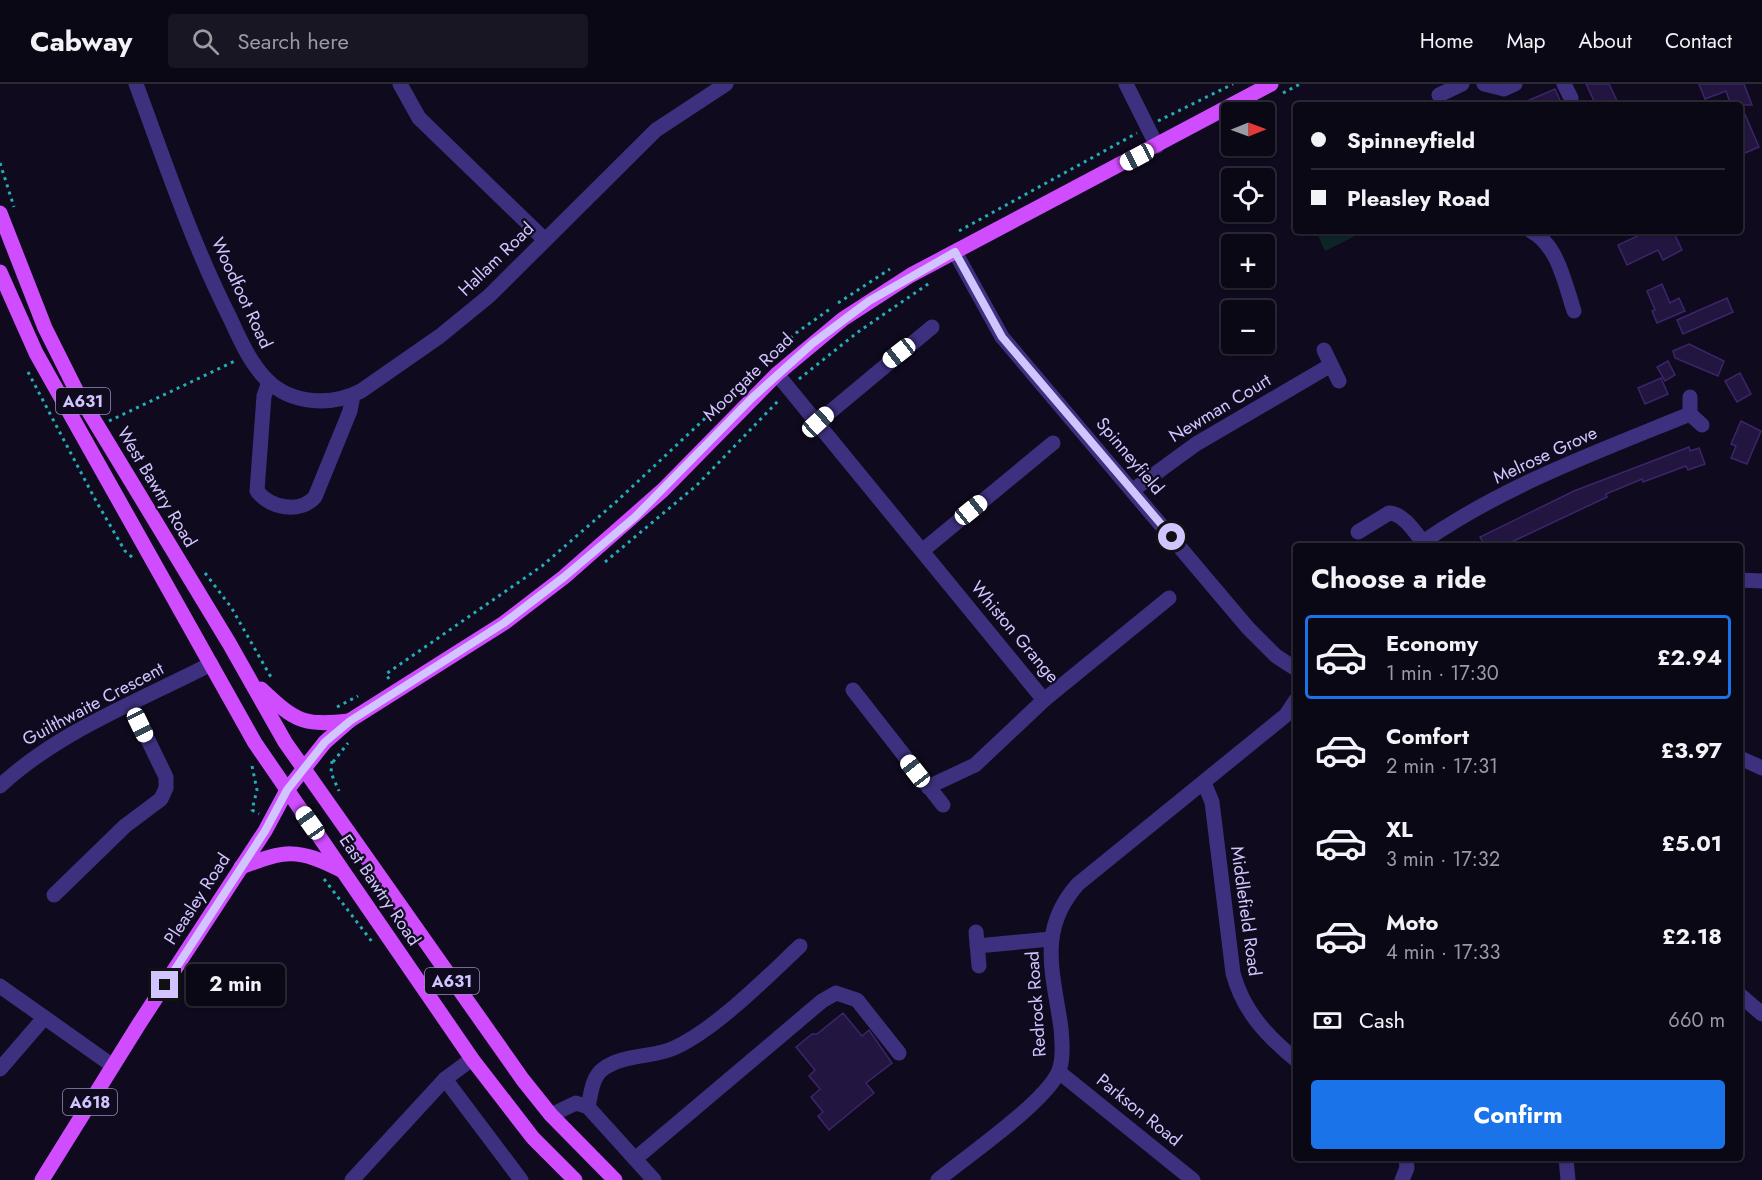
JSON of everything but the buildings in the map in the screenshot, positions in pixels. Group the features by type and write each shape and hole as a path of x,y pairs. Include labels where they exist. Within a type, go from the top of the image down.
{"main road":[{"name":"Moorgate Road","path":"304,769 319,748 352,728 392,686 504,623 564,577 663,490 777,374 860,307 911,275 1271,84"},
{"name":"West Bawtry Road","path":"0,213 45,328 77,392 304,769"},
{"name":"A631","path":"0,272 36,353 147,554 255,743 287,790"},
{"path":"250,678 281,707 304,721 352,728"},
{"name":"A618","path":"287,790 304,769"},
{"name":"East Bawtry Road","path":"304,769 490,1036 551,1115 615,1180"},
{"name":"Pleasley Road","path":"42,1180 242,867 287,790"},
{"name":"East Bawtry Road","path":"287,790 472,1059 533,1138 574,1180"},
{"path":"242,867 284,853 302,854 341,870"}],"street":[{"name":"Woodfoot Road","path":"136,84 218,294 248,355 269,382"},
{"path":"400,84 419,118 545,240"},
{"name":"Hallam Road","path":"269,382 294,397 311,400 329,401 352,395 440,336 481,303 656,130 726,84"},
{"path":"1126,84 1157,146"},
{"path":"1438,95 1462,84"},
{"path":"1484,84 1504,89 1515,84"},
{"path":"1564,84 1571,98"},
{"path":"1534,234 1547,245 1562,272 1574,311"},
{"name":"Spinneyfield","path":"955,252 1002,337 1248,628 1276,656 1293,667"},
{"path":"818,422 932,327"},
{"path":"1324,350 1339,381"},
{"name":"Newman Court","path":"1133,490 1197,444 1331,365"},
{"name":"Whiston Grange","path":"777,374 1044,700 1169,598"},
{"path":"269,382 264,396 257,491 263,499 297,508 308,505 315,496 350,411 352,395"},
{"path":"1690,397 1690,414 1702,425"},
{"name":"Melrose Grove","path":"1425,543 1466,514 1584,457 1690,414"},
{"path":"922,551 1053,443"},
{"name":"Melrose Grove","path":"1358,532 1389,513 1395,513 1401,516 1423,543"},
{"path":"1743,580 1762,580"},
{"name":"Guilthwaite Crescent","path":"0,786 27,762 57,742 211,664"},
{"path":"853,690 943,805"},
{"path":"928,787 975,765 1044,700"},
{"name":"Redrock Road","path":"945,1178 1044,1094 1059,1072 1062,1043 1051,939 1056,917 1065,898 1078,884 1286,715 1293,704"},
{"path":"54,895 125,826 161,800 166,788 166,777 130,705"},
{"path":"1743,759 1762,768"},
{"name":"Middlefield Road","path":"1204,783 1212,802 1233,973 1238,992 1266,1034 1293,1057"},
{"path":"979,966 977,939 1051,939"},
{"path":"588,1107 593,1083 600,1071 621,1061 675,1047 720,1017 800,946"},
{"path":"0,986 113,1066"},
{"path":"635,1159 822,1000 836,993 857,1000 899,1053"},
{"path":"1743,998 1762,1014"},
{"path":"0,1069 44,1018"},
{"path":"362,1177 445,1079 472,1059"},
{"name":"Parkson Road","path":"1059,1072 1193,1180"},
{"path":"445,1079 521,1180"},
{"path":"551,1115 576,1103 588,1107 654,1180"},
{"path":"1402,1180 1407,1168 1406,1161"},
{"path":"1566,1161 1568,1180"}],"path":[{"path":"0,163 18,217"},
{"path":"604,563 697,485 807,371 858,332 932,282"},
{"path":"109,421 248,355"},
{"path":"23,362 125,551 137,561 147,554"},
{"path":"104,411 115,430"},
{"path":"199,565 231,608 275,684"},
{"path":"336,707 368,691"},
{"path":"333,762 352,728"}],"green space":[{"path":"1317,234 1359,234 1325,251"}],"route":[{"path":"165,985 265,831 287,790 325,742 350,721 504,623 564,577 635,517 752,398 813,343 869,301 955,252 1002,337 1172,537"}]}
